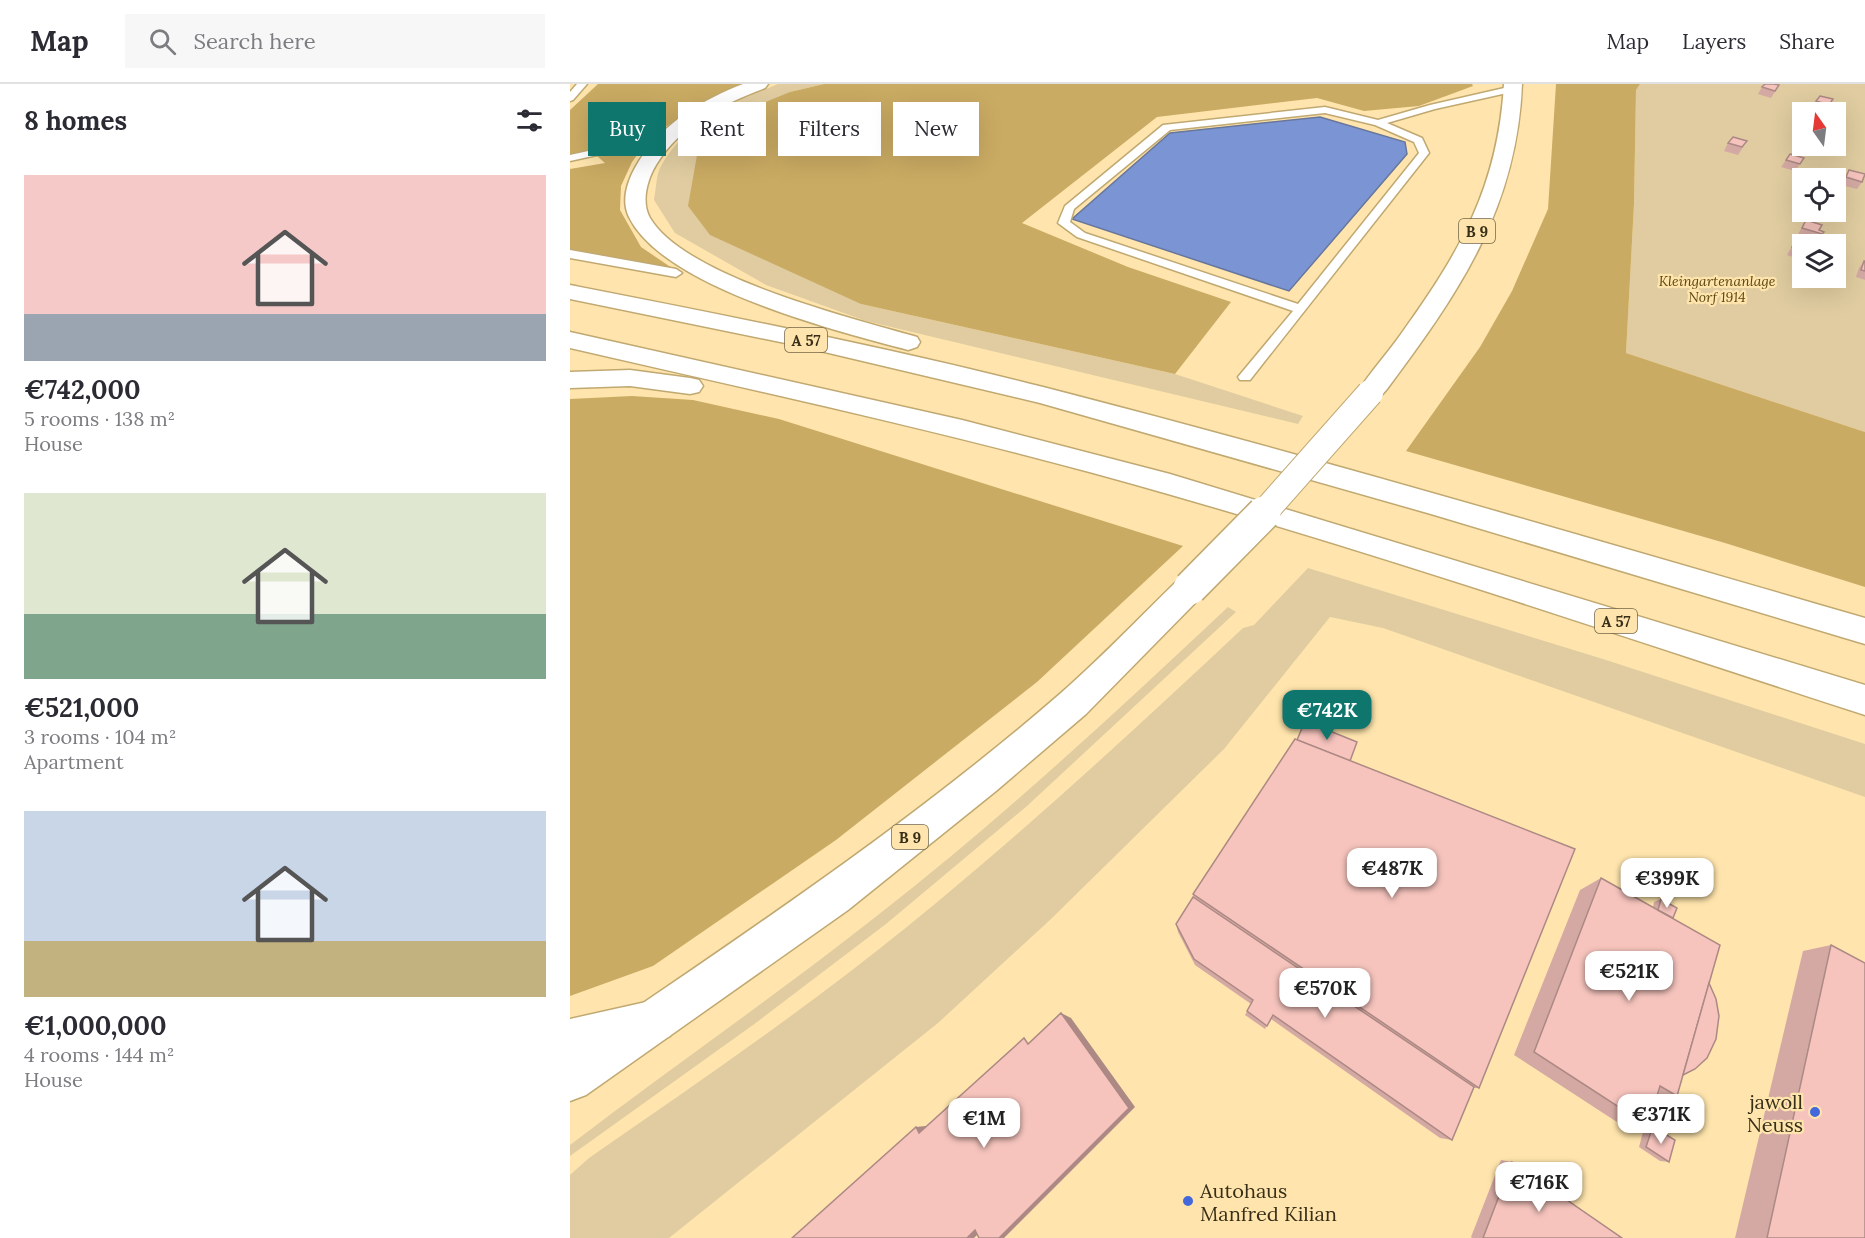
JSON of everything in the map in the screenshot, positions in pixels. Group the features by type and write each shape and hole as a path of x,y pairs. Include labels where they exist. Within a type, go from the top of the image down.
{"main road":[{"path":"759,84 700,112 672,132 650,158 636,190 637,205 640,218 658,240 670,250 736,286 829,320 974,363 1009,377 1041,395"},
{"name":"B 9","path":"570,1079 834,896 984,779 1074,703 1273,504 1396,361 1469,249 1493,194 1506,148 1513,107 1513,86"},
{"name":"A 57","path":"570,292 795,337 1041,395 1431,503 1865,631"},
{"name":"A 57","path":"570,340 756,380 962,429 1170,484 1395,552 1865,700"},
{"path":"570,380 630,378 676,383 875,428 906,432 962,429"},
{"path":"570,1041 655,1021"}],"lane":[{"path":"570,98 582,84"},
{"path":"1378,123 1513,86"},
{"path":"1245,377 1301,309 1424,153 1418,140 1378,123 1325,110 1167,127 1069,208 1064,223 1081,235 1301,309"},
{"path":"570,158 588,154"},
{"path":"570,254 676,273"}],"green space":[{"path":"778,84 824,84 790,92 793,102 778,102 778,156 811,156 861,304 1175,374 1303,416 1298,424 866,321 766,285 675,233 654,200 660,168 678,143 678,156 766,156 766,102 736,102"},
{"name":"Kleingartenanlage Norf 1914","path":"1640,84 1865,84 1865,432 1626,353 1634,204 1636,90"},
{"path":"1308,568 1603,659 1865,744 1865,797 1383,628 1330,617 1224,749 1051,919 938,1023 669,1238 570,1238 570,1175 589,1158 791,1016 908,926 1036,817 1243,628 1254,625"},
{"path":"1228,607 1236,612 1027,806 886,924 753,1025 570,1156 570,1145 924,879 1100,726"}],"shaded area":[{"path":"598,84 747,84 709,102 678,102 678,119 666,126 666,102 588,102 588,151 570,155 570,110"},
{"path":"824,84 1472,84 1473,86 1419,106 1364,111 1317,98 1157,117 1022,223 1128,267 1231,302 1175,374 861,304 710,235 688,206 697,156 766,156 766,102 790,92"},
{"path":"1556,84 1640,84 1636,90 1634,204 1626,353 1865,432 1865,587 1725,543 1406,451 1480,347 1512,291 1548,209"},
{"path":"597,156 636,156 621,186 620,210 641,247 672,268 570,249 570,169 605,163"},
{"path":"632,396 693,400 779,419 1183,546 1037,682 836,840 653,966 570,996 570,399"}],"water":[{"path":"1320,117 1405,142 1407,154 1289,291 1072,219 1170,133"}],"building":[{"path":"1765,84 1779,85 1775,91 1762,87"},
{"path":"1820,96 1833,99 1831,102 1816,101"},
{"path":"1733,137 1747,141 1742,147 1728,143"},
{"path":"1790,154 1804,158 1800,164 1786,160"},
{"path":"1849,170 1865,174 1862,182 1846,177"},
{"path":"1805,222 1812,222 1822,225 1819,230 1824,232 1822,234 1802,228"},
{"path":"1865,261 1865,271 1861,270"},
{"path":"1305,721 1357,742 1350,761 1297,740"},
{"path":"1295,739 1575,849 1479,1088 1193,894"},
{"path":"1601,878 1720,945 1677,1096 1660,1086 1648,1126 1534,1052"},
{"path":"1193,897 1474,1087 1452,1140 1273,1015 1267,1026 1247,1011 1253,1000 1194,959 1176,924"},
{"path":"1661,899 1677,908 1673,918 1658,910"},
{"name":"jawoll Neuss","path":"1831,945 1865,963 1865,1238 1767,1238"},
{"path":"1709,983 1716,999 1719,1016 1716,1039 1707,1058 1695,1069 1683,1075"},
{"path":"1061,1013 1129,1108 999,1238 979,1238 975,1230 967,1238 792,1238 916,1127 919,1133 1024,1038 1028,1044"},
{"path":"1676,1096 1673,1108 1656,1097"},
{"path":"1660,1131 1675,1140 1669,1162 1646,1147 1651,1132"},
{"path":"1512,1162 1622,1238 1483,1238"}],"place":[{"name":"jawoll Neuss","path":"1815,1112"},
{"name":"Autohaus Manfred Kilian","path":"1188,1201"}]}
